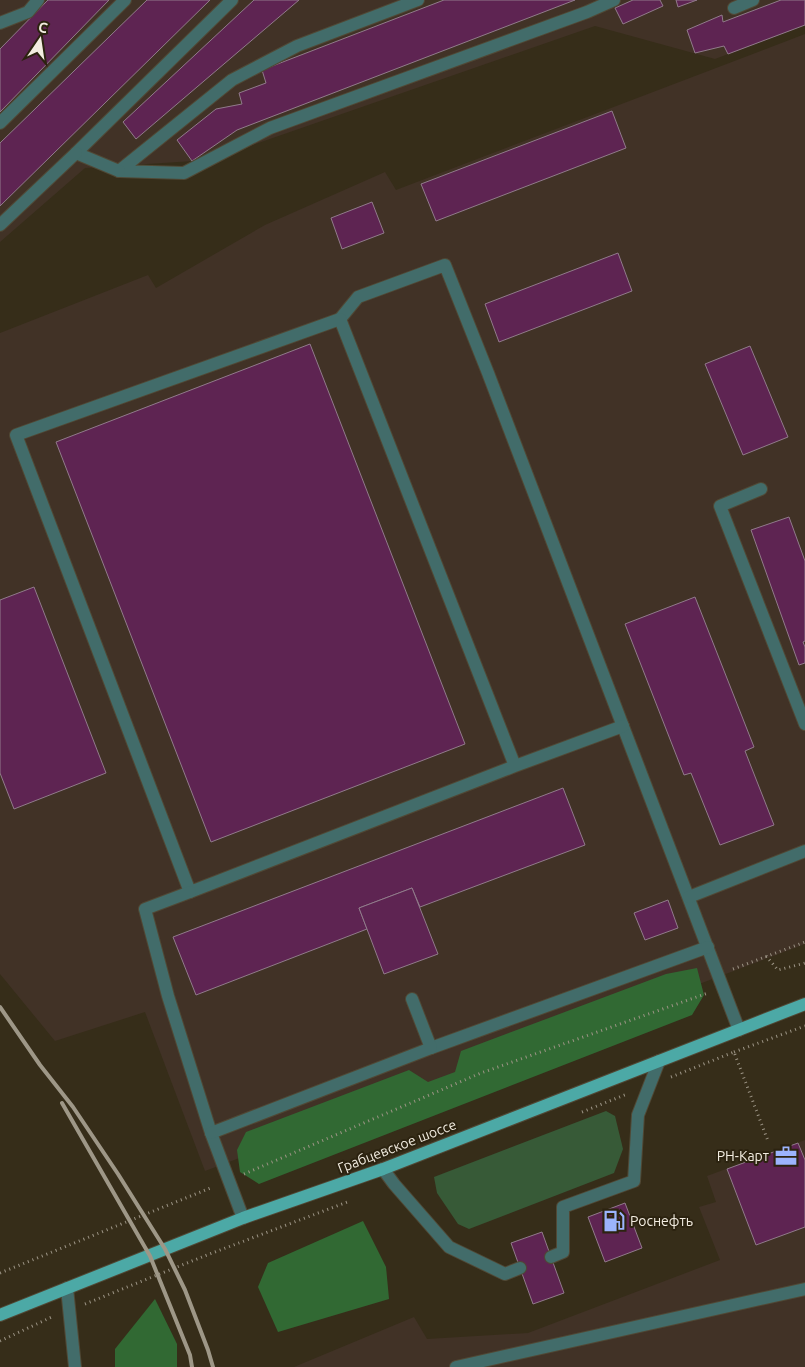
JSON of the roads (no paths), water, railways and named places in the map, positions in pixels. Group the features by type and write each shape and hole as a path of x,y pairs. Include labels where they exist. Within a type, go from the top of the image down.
{"main road":[{"name":"Грабцевское шоссе","path":"0,1315 243,1218 383,1169 805,1004"}],"street":[{"path":"0,23 28,12 38,0"},
{"path":"0,123 125,0"},
{"path":"0,225 76,154 232,0"},
{"path":"119,171 232,80 297,46 418,0"},
{"path":"76,154 119,171 184,173 270,128 588,12 614,0"},
{"path":"734,8 753,0"},
{"path":"190,892 16,435 340,319 358,297 445,265 488,372 740,1030"},
{"path":"340,319 515,766"},
{"path":"761,489 720,506 805,724"},
{"path":"243,1218 211,1133 168,996 146,909 623,726"},
{"path":"689,897 805,851"},
{"path":"211,1133 430,1048 708,947"},
{"path":"412,999 430,1048"},
{"path":"551,1257 563,1252 563,1207 634,1181 638,1115 659,1061"},
{"path":"383,1169 448,1247 504,1274 520,1268"},
{"path":"67,1288 75,1367"},
{"path":"456,1367 805,1289"}],"railway":[{"path":"0,1007 40,1065 73,1107 165,1249 185,1290 213,1367"},
{"path":"62,1103 150,1256 190,1355 192,1367"}],"place":[{"name":"РН-Карт","path":"786,1156"},
{"name":"Роснефть","path":"614,1221"}]}
